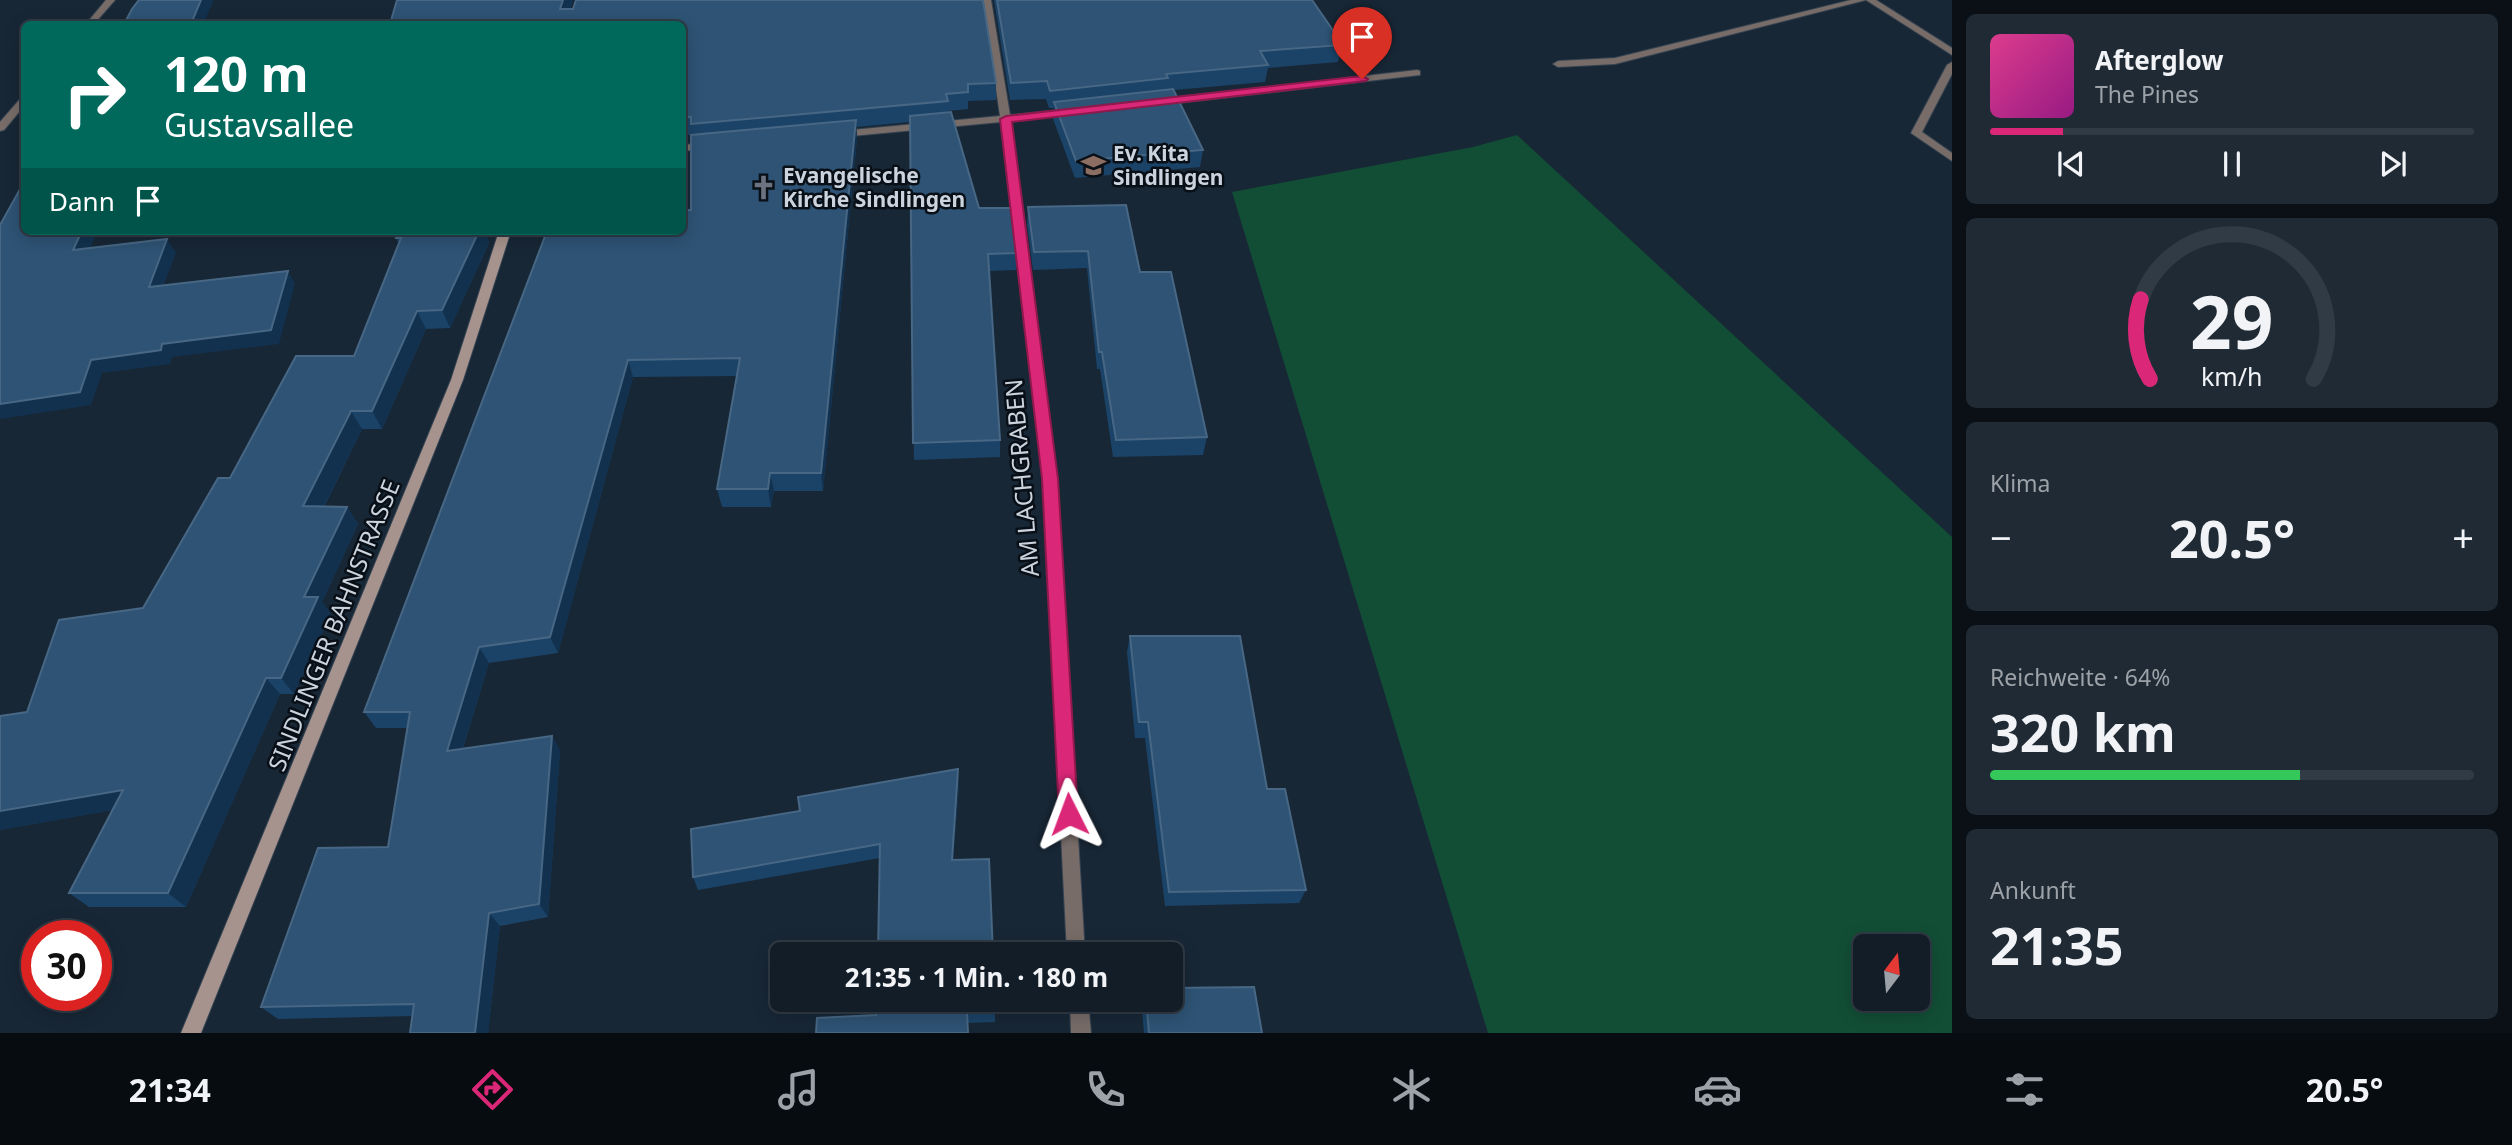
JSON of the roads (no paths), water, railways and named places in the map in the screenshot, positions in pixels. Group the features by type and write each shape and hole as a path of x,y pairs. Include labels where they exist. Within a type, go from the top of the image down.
{"street":[{"path":"93,21 111,0"},
{"name":"AM LACHGRABEN","path":"987,0 1006,119 1050,479 1075,942"},
{"path":"1558,64 1615,61 1862,0"},
{"path":"1870,0 1952,52"},
{"path":"1952,65 1916,133 1952,158"},
{"path":"1143,104 1417,73"},
{"path":"0,128 21,104"},
{"path":"831,135 1088,110"},
{"path":"686,148 723,145"},
{"name":"SINDLINGER BAHNSTRASSE","path":"191,1033 457,380 504,235"},
{"path":"1080,1012 1081,1033"}],"place":[{"name":"Ev. Kita Sindlingen","path":"1093,165"},
{"name":"Evangelische Kirche Sindlingen","path":"763,187"}]}
